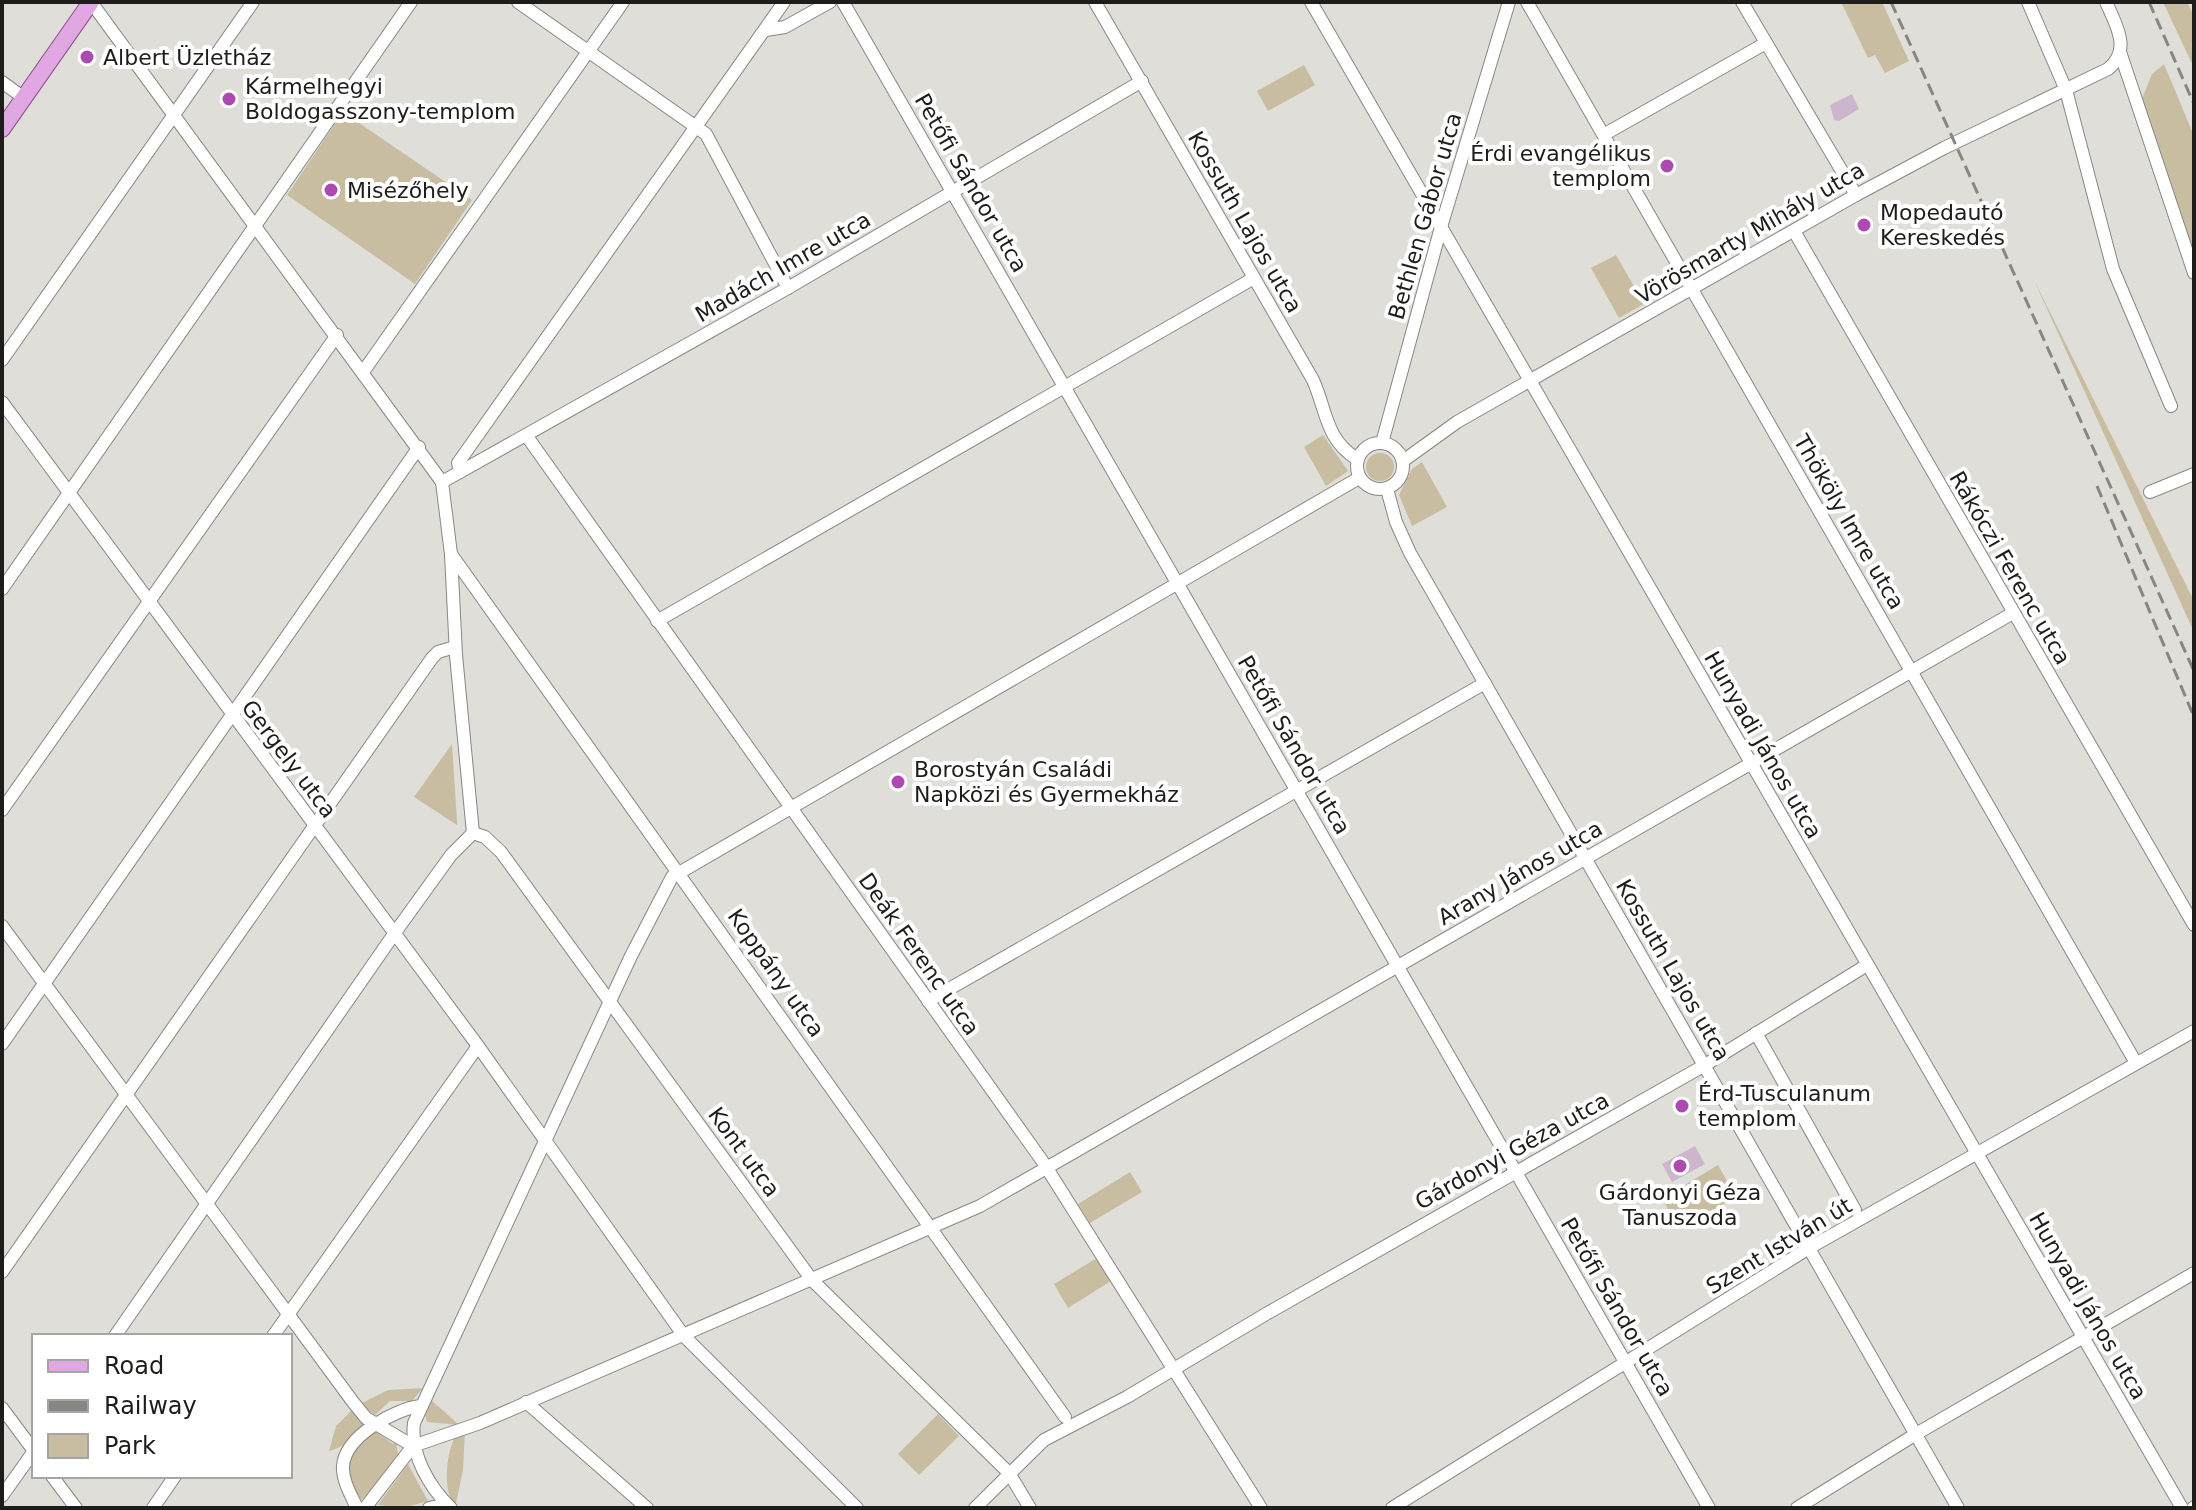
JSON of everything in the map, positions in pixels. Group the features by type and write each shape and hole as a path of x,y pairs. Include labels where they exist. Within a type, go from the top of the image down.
{"main road":[{"path":"2,129 91,2"}],"street":[{"path":"91,2 442,482 451,554 455,647 473,833 451,855 394,934 116,1334"},
{"path":"2,360 253,2"},
{"path":"2,589 411,2"},
{"path":"518,2 696,124 706,134 788,288"},
{"path":"363,372 623,2"},
{"path":"460,472 458,463 784,2"},
{"path":"766,30 785,27 830,2"},
{"name":"Petőfi Sándor utca","path":"843,2 1709,1508"},
{"name":"Kossuth Lajos utca","path":"1095,2 1313,380 1328,429 1339,445 1357,459"},
{"name":"Hunyadi János utca","path":"1311,2 2182,1508"},
{"name":"Bethlen Gábor utca","path":"1382,443 1441,227 1509,2"},
{"name":"Thököly Imre utca","path":"1527,2 2136,1063"},
{"path":"1742,2 1856,195"},
{"path":"2028,2 2066,90 2113,269 2171,406"},
{"path":"2106,2 2120,32 2120,52 2194,273"},
{"path":"1605,134 1766,43"},
{"name":"Vörösmarty Mihály utca","path":"1403,461 1457,422 1856,195 2108,69 2120,52"},
{"name":"Madách Imre utca","path":"442,482 788,288 1142,81"},
{"path":"2,82 24,98"},
{"name":"Rákóczi Ferenc utca","path":"1794,231 2194,925"},
{"path":"657,621 1254,278"},
{"path":"2,810 337,335"},
{"name":"Gergely utca","path":"2,402 231,716 478,1046 684,1336 857,1508"},
{"name":"Deák Ferenc utca","path":"526,435 1047,1168 1261,1508"},
{"path":"1382,443 1395,449 1403,461 1398,481 1387,489 1371,488 1359,478 1357,459 1367,447 1382,443"},
{"path":"2,1044 419,447"},
{"path":"2150,492 2194,474"},
{"path":"429,1508 449,1506 425,1472 413,1446 414,1423 420,1406 669,880 679,871 1179,585 1359,478"},
{"name":"Kossuth Lajos utca","path":"1387,489 1396,522 1410,553 1958,1508"},
{"name":"Koppány utca","path":"451,554 1065,1417"},
{"name":"Arany János utca","path":"413,1446 684,1336 980,1206 2013,613"},
{"path":"2,1272 432,658 438,652 455,647"},
{"path":"928,1001 1485,683"},
{"name":"Kont utca","path":"473,833 485,837 501,852 812,1280 1009,1473 1030,1508"},
{"path":"2,926 353,1402 377,1424 413,1446"},
{"name":"Gárdonyi Géza utca","path":"1044,1440 1705,1065 1867,965"},
{"name":"Szent István út","path":"1392,1508 1809,1248 2194,1031"},
{"path":"1756,1033 1855,1210"},
{"path":"274,1334 478,1046"},
{"path":"1797,1508 1916,1434 2194,1273"},
{"path":"526,1402 647,1508"},
{"path":"357,1508 345,1481 343,1463 352,1446 398,1410 420,1406"},
{"path":"2,1408 32,1448"},
{"path":"975,1508 1065,1417 1084,1418"},
{"path":"365,1508 413,1446"},
{"path":"2,1496 32,1454"},
{"path":"54,1478 76,1508"},
{"path":"153,1508 174,1478"}],"green space":[{"path":"1841,2 1882,2 1909,61 1885,73 1875,55 1868,58"},
{"path":"2163,2 2187,2 2194,16 2194,68"},
{"path":"2164,64 2194,136 2194,259 2141,101 2152,74"},
{"path":"1304,65 1315,85 1268,111 1257,91"},
{"path":"343,112 472,200 415,284 287,195"},
{"path":"1616,255 1644,304 1619,318 1591,268"},
{"path":"2033,278 2194,601 2194,632"},
{"path":"1323,435 1348,471 1326,486 1304,447"},
{"path":"1380,453 1390,457 1394,467 1390,477 1380,481 1370,477 1366,467 1370,457"},
{"path":"1422,462 1447,507 1412,526 1399,495 1412,469"},
{"path":"452,744 457,821 457,825 414,797"},
{"path":"1718,1165 1736,1197 1680,1229 1662,1199"},
{"path":"1130,1172 1142,1192 1090,1223 1078,1204"},
{"path":"1097,1258 1111,1281 1068,1308 1054,1284"},
{"path":"423,1388 412,1401 390,1401 375,1415 360,1404 388,1390"},
{"path":"429,1398 459,1425 427,1422 424,1410"},
{"path":"353,1409 364,1423 350,1441 329,1451 336,1426"},
{"path":"938,1414 959,1436 919,1475 898,1454"},
{"path":"373,1430 383,1431 381,1435 393,1444 396,1441 398,1454 367,1497 358,1501 350,1478 349,1462 356,1448"},
{"path":"465,1431 463,1470 455,1508 448,1491 448,1461 456,1434"},
{"path":"408,1464 428,1501 403,1508 378,1505"}],"shaded area":[{"path":"1852,94 1859,109 1839,121 1834,120 1830,105"},
{"path":"1695,1146 1705,1164 1672,1182 1662,1164"}],"railway":[{"path":"1891,2 2194,671"},
{"path":"2149,2 2194,104"},
{"path":"2097,486 2194,717"}],"place":[{"name":"Albert Üzletház","path":"87,57"},
{"name":"Kármelhegyi Boldogasszony-templom","path":"229,99"},
{"name":"Érdi evangélikus templom","path":"1667,166"},
{"name":"Misézőhely","path":"331,190"},
{"name":"Mopedautó Kereskedés","path":"1864,225"},
{"name":"Borostyán Családi Napközi és Gyermekház","path":"898,782"},
{"name":"Érd-Tusculanum templom","path":"1682,1106"},
{"name":"Gárdonyi Géza Tanuszoda","path":"1680,1166"}]}
